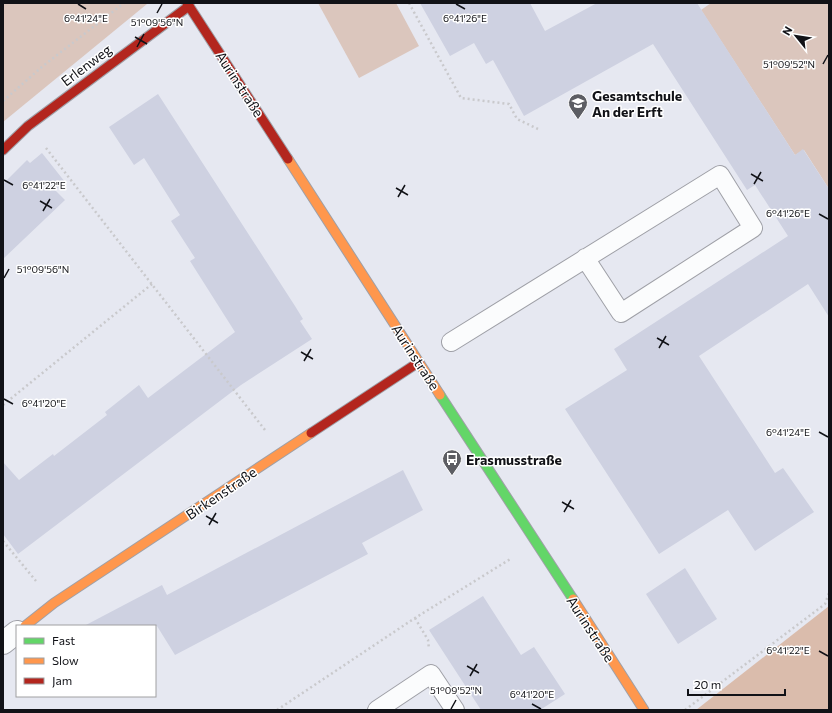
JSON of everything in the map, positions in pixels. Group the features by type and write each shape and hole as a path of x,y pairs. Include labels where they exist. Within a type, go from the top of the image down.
{"main road":[{"name":"Erlenweg","path":"3,150 28,126 188,5"},
{"name":"Aurinstraße","path":"188,5 644,710"},
{"name":"Birkenstraße","path":"26,625 54,603 419,362"}],"street":[{"path":"3,643 16,633"}],"lane":[{"path":"451,342 585,258 720,175 753,228 621,313 585,258"},
{"path":"377,710 431,674 455,710"}],"path":[{"path":"3,101 43,66 124,3"},
{"path":"409,3 461,98 509,104 517,119 538,129"},
{"path":"28,126 282,452"},
{"path":"3,406 152,284"},
{"path":"3,540 54,603"},
{"path":"277,710 415,618 536,543"},
{"path":"685,710 825,604 829,593"},
{"path":"415,618 428,640 431,674"}],"shaded area":[{"path":"3,3 146,3 147,4 3,122"},
{"path":"318,3 396,3 419,46 359,78"},
{"path":"711,3 829,3 829,189 804,150 795,155 701,10"},
{"path":"829,606 829,710 696,710"}],"building":[{"path":"420,3 530,3 545,31 597,3 697,3 795,155 803,149 829,189 829,317 808,284 699,356 775,473 783,468 814,512 755,551 728,510 659,554 565,409 627,370 614,349 788,236 755,185 747,190 653,44 524,116 493,60 486,64 474,43 450,56"},
{"path":"158,94 295,306 303,319 300,321 312,339 241,385 18,554 3,534 3,462 19,480 53,454 54,456 107,415 105,412 139,385 148,398 235,332 190,261 195,258 171,221 180,215 144,158 134,165 109,127"},
{"path":"42,153 65,182 55,190 65,200 3,259 3,184 27,160 30,163"},
{"path":"403,470 423,510 362,543 368,554 175,655 156,625 86,625 162,585 167,595"},
{"path":"685,568 717,619 678,644 646,594"},
{"path":"483,596 521,655 534,647 565,694 540,710 481,710 429,630"}],"traffic: fast":[{"path":"440,395 573,599"}],"traffic: slow":[{"path":"288,159 440,395"},
{"path":"26,625 54,603 311,433"},
{"path":"573,599 644,710"}],"traffic: jam":[{"path":"187,3 288,159"},
{"path":"3,150 28,126 189,6"},
{"path":"311,433 419,362"}],"place":[{"name":"Gesamtschule An der Erft","path":"578,120"},
{"name":"Erasmusstraße","path":"452,476"}]}
